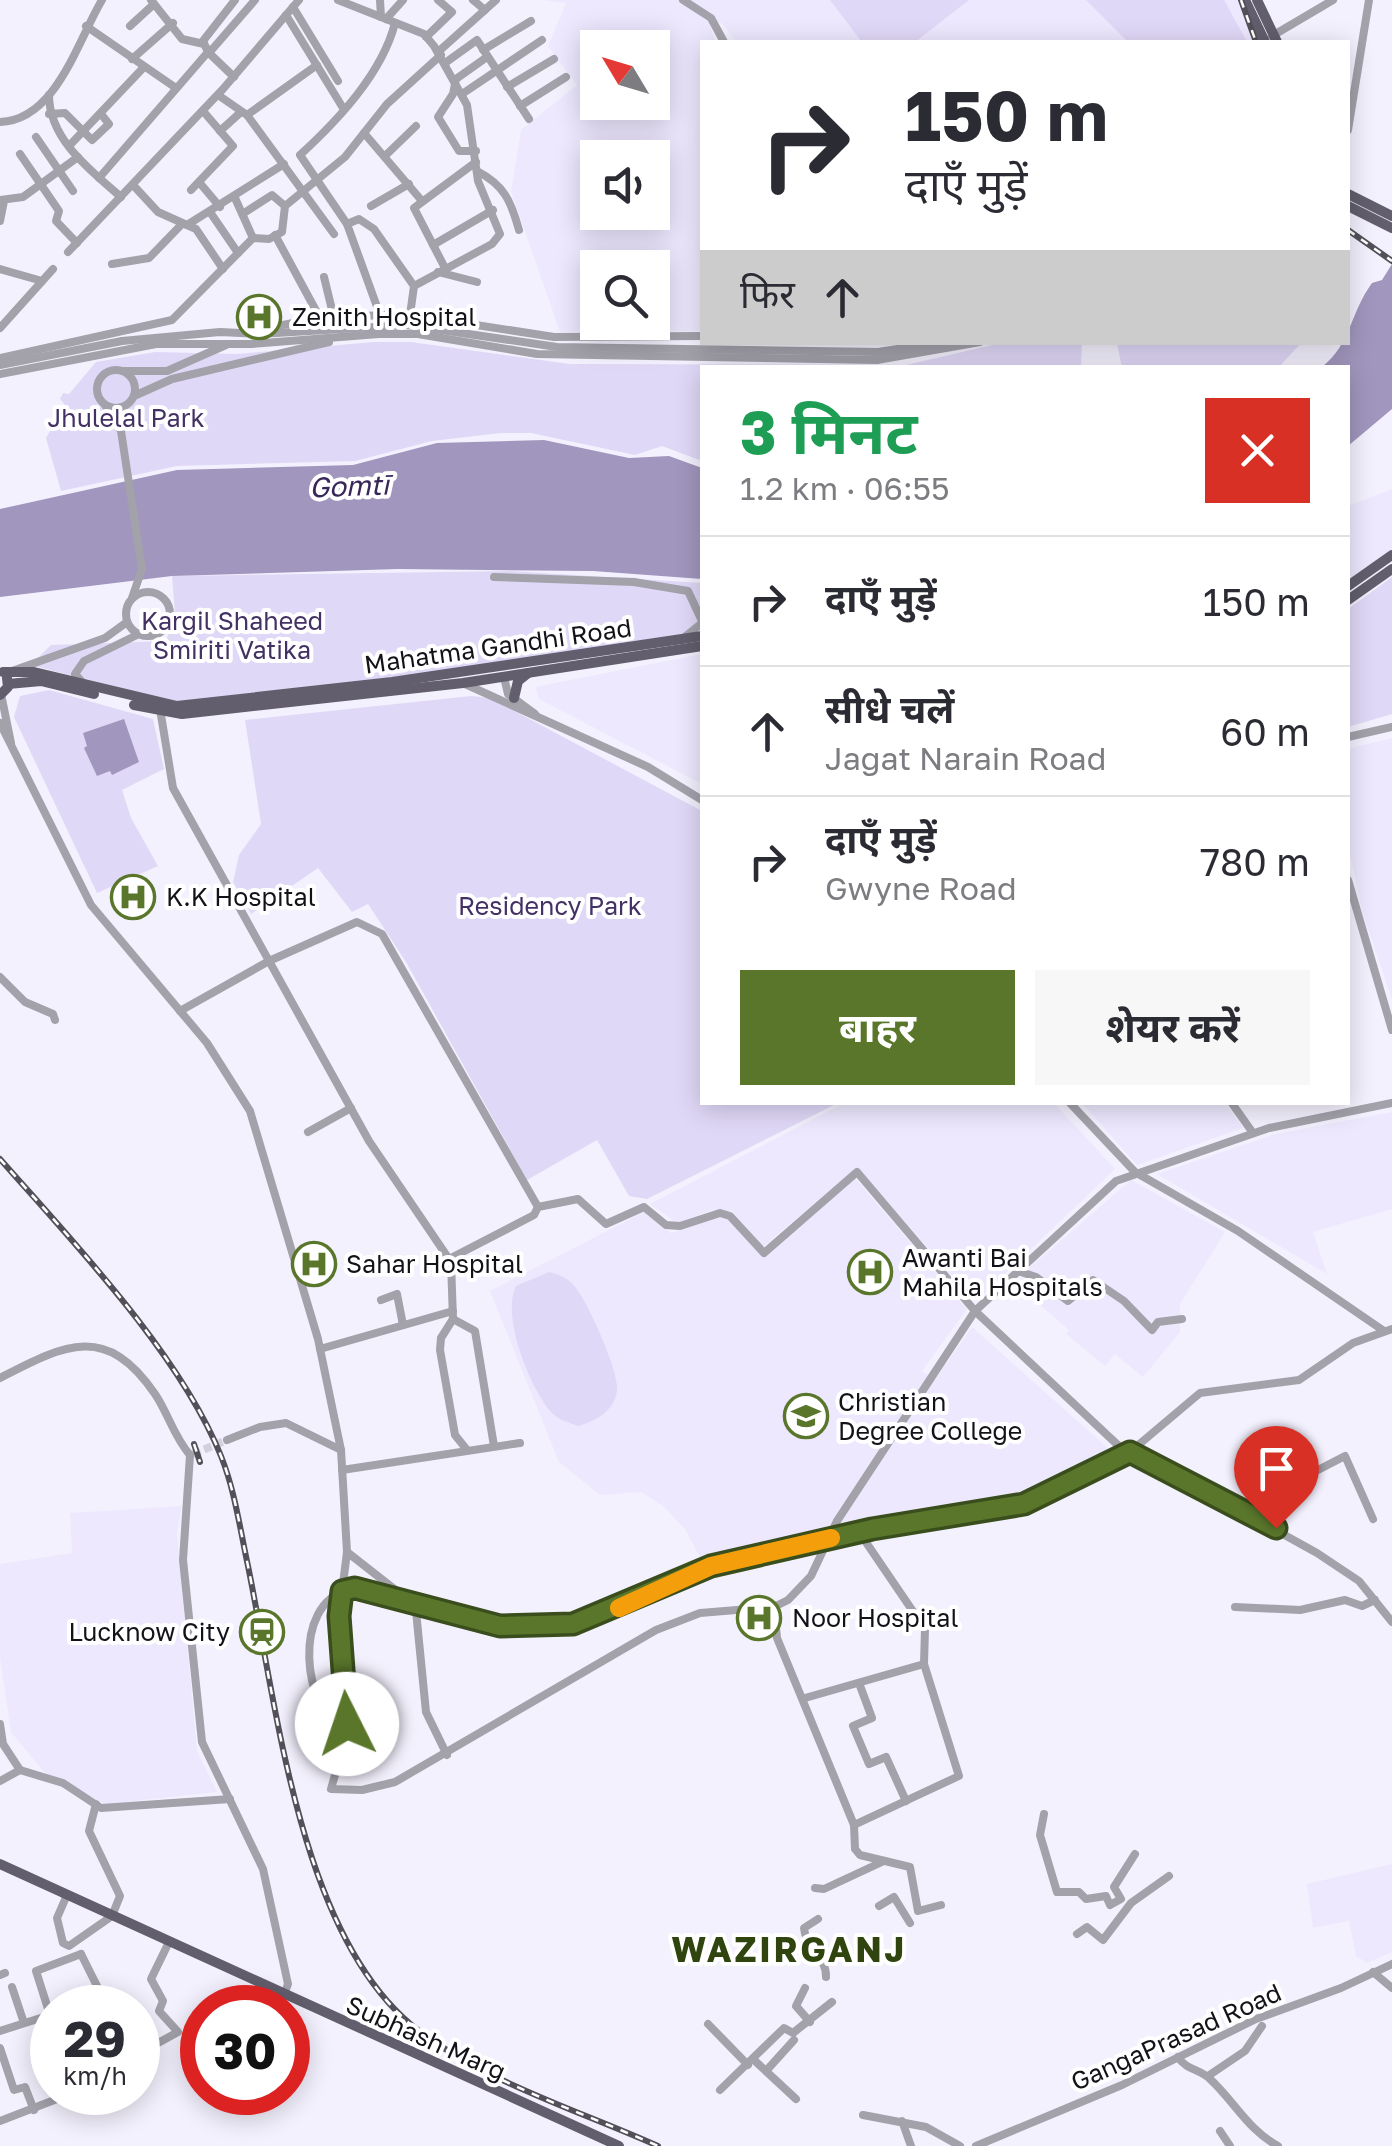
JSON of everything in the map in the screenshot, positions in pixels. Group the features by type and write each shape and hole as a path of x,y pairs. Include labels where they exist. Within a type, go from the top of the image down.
{"main road":[{"path":"1245,0 1270,40"},
{"path":"1257,0 1270,40"},
{"path":"1350,195 1392,216"},
{"path":"1350,207 1392,228"},
{"path":"1350,585 1392,555"},
{"path":"1350,599 1392,569"},
{"name":"Mahatma Gandhi Road","path":"4,681 83,684 160,708 392,682 700,636"},
{"name":"Mahatma Gandhi Road","path":"4,681 60,684 182,714 463,684 700,646"},
{"path":"514,698 518,681 528,672"},
{"name":"Subhash Marg","path":"0,1864 262,1985"},
{"name":"Subhash Marg","path":"310,2007 619,2146"}],"street":[{"path":"0,122 18,122 38,110 102,0"},
{"path":"100,178 207,50 255,0"},
{"path":"338,0 426,37 442,57 462,94 477,166 500,234 496,240 414,286"},
{"path":"380,0 387,20"},
{"path":"380,316 348,224 300,155 338,121 343,108 370,74 387,20 403,0"},
{"path":"426,37 452,12 438,0"},
{"path":"473,0 485,10"},
{"path":"284,206 345,157 388,104 442,57 496,0"},
{"path":"683,0 711,18 723,40"},
{"path":"1270,40 1333,0"},
{"path":"1350,117 1368,0"},
{"path":"207,50 232,1"},
{"path":"130,26 156,2 182,40 207,50 234,77"},
{"path":"292,7 343,108"},
{"path":"68,252 218,95 292,7"},
{"path":"292,7 338,81"},
{"path":"476,151 459,151 438,117 453,94 456,80 485,53 530,21"},
{"path":"132,59 172,23"},
{"path":"86,26 176,88"},
{"path":"442,57 477,40 529,119"},
{"path":"462,94 542,40"},
{"path":"508,88 554,59"},
{"path":"220,131 318,65"},
{"path":"38,110 65,113 92,140 109,124 101,114 124,83 144,66"},
{"path":"520,106 566,77"},
{"path":"50,94 49,114 69,146 121,197"},
{"path":"218,95 244,114 334,234"},
{"path":"191,190 233,146 203,111"},
{"path":"385,156 416,126"},
{"path":"69,146 85,132"},
{"path":"120,132 131,142"},
{"path":"364,133 422,201"},
{"path":"36,137 73,191"},
{"path":"20,154 59,211 56,221 77,243"},
{"path":"0,221 2,201 23,197 78,157"},
{"path":"112,264 149,258 184,225 228,202 284,164"},
{"path":"441,270 434,245 414,208 477,166"},
{"path":"477,166 498,182 512,204 520,230"},
{"path":"199,182 244,213 253,238"},
{"path":"371,206 409,184"},
{"path":"132,185 158,212 196,229 223,269"},
{"path":"0,362 172,320 253,238 282,232 284,206 272,194 244,213"},
{"path":"434,245 493,210"},
{"path":"210,212 238,253"},
{"path":"348,224 359,219 374,229 414,286 410,315"},
{"path":"275,236 320,318"},
{"path":"0,269 42,281"},
{"path":"2,323 53,269"},
{"path":"441,270 476,282"},
{"path":"324,278 334,318"},
{"path":"83,684 75,674 84,661 139,634 155,634 168,622 167,604 143,582 121,433 98,393 98,382 106,372 167,371 195,363 242,332 320,318 410,315 554,338 700,336"},
{"path":"0,362 156,337 407,325 557,347 878,352 924,345"},
{"path":"94,338 146,331 156,337"},
{"path":"0,374 156,344 348,336 418,334 564,355 726,354 878,360 963,345"},
{"path":"105,405 118,408 172,379 348,336"},
{"path":"121,433 132,400 133,379 123,371"},
{"path":"494,576 634,582 688,591 700,618"},
{"path":"139,634 128,622 126,610 143,582"},
{"path":"132,598 154,593"},
{"path":"11,743 4,681 105,638 128,622"},
{"path":"682,639 700,624"},
{"path":"504,677 506,690 535,714"},
{"path":"463,684 648,768 700,799"},
{"path":"160,708 172,788 351,1108 449,1259 454,1274 453,1315 441,1338 440,1350 455,1435 467,1450"},
{"path":"0,723 76,882 238,1086 250,1111 320,1349 341,1450 347,1552 339,1616 347,1735 330,1789 362,1790 395,1782 656,1630 700,1613 774,1606 788,1600 811,1576 842,1514 975,1311 1116,1181 1254,1133 1392,1103"},
{"path":"1350,736 1392,726"},
{"path":"1350,887 1392,1030"},
{"path":"180,1012 269,961 358,922 382,934 538,1208"},
{"path":"0,977 25,1002 53,1014 56,1020"},
{"path":"1072,1105 1136,1172 1238,1231 1388,1330"},
{"path":"1234,1105 1254,1133"},
{"path":"308,1132 351,1108"},
{"path":"449,1259 534,1215 538,1208 578,1199 606,1224 636,1207 644,1207 666,1225 680,1226 720,1213 730,1216 764,1252 857,1172 975,1311 1027,1364 1130,1452 1318,1553 1359,1581 1392,1622"},
{"path":"1018,1271 1036,1277 1068,1301 1093,1280 1124,1301 1152,1330 1158,1322 1182,1319"},
{"path":"381,1300 397,1294 404,1325"},
{"path":"320,1349 453,1315 475,1331 494,1446"},
{"path":"347,1735 332,1727 316,1700 307,1652 316,1623 342,1591 355,1588 411,1600 500,1626 573,1624 711,1566 859,1532 1024,1504 1130,1452 1200,1393 1299,1380 1354,1343 1388,1330"},
{"path":"0,1378 60,1349 91,1343 125,1359 155,1394 191,1455 183,1560 202,1742 250,1835 273,1902 288,1985"},
{"path":"226,1440 260,1427 286,1423 341,1450"},
{"path":"342,1470 520,1444"},
{"path":"1316,1471 1345,1456 1373,1518"},
{"path":"854,1824 959,1776 924,1664 925,1629 859,1532"},
{"path":"347,1552 411,1600 426,1712 447,1755"},
{"path":"1235,1608 1300,1610 1345,1600 1362,1606 1375,1600"},
{"path":"774,1606 777,1638 854,1824 854,1849 860,1855 910,1868 913,1903 918,1911 941,1904"},
{"path":"805,1698 924,1664"},
{"path":"859,1683 872,1718 853,1726 868,1764 886,1757 906,1801"},
{"path":"347,1724 370,1722"},
{"path":"0,1724 2,1744 20,1770 63,1783 96,1804 122,1808 230,1799"},
{"path":"0,1781 20,1770"},
{"path":"67,1895 56,1923 62,1943 76,1944 112,1916 120,1896 89,1831 96,1804"},
{"path":"1044,1814 1040,1834 1057,1892 1079,1892 1086,1899 1106,1896 1110,1905 1124,1903 1168,1876"},
{"path":"1124,1903 1114,1887 1135,1854"},
{"path":"815,1888 824,1889 884,1861"},
{"path":"879,1906 894,1896 910,1923"},
{"path":"900,1907 913,1903"},
{"path":"1077,1934 1087,1926 1103,1940 1124,1903"},
{"path":"818,1919 804,1928 804,1935 826,1967 826,1977"},
{"path":"155,1985 152,1979 169,1942"},
{"path":"76,1944 96,1985"},
{"path":"41,1985 36,1971 81,1954"},
{"name":"GangaPrasad Road","path":"976,2146 1256,2019 1392,1964"},
{"path":"1372,1972 1392,1988"},
{"path":"12,1987 24,2023"},
{"path":"806,1988 796,2006 810,2022"},
{"path":"720,2090 784,2028 792,2032 832,2002"},
{"path":"160,2011 178,2032 160,2042"},
{"path":"0,2032 30,2021"},
{"path":"708,2024 796,2100"},
{"path":"1208,2076 1245,2051 1262,2026"},
{"path":"766,2071 794,2040"},
{"path":"0,2048 14,2090"},
{"path":"1178,2057 1184,2066 1208,2076 1260,2136 1278,2146"},
{"path":"0,2096 25,2087 30,2100"},
{"path":"0,2121 30,2111"},
{"path":"863,2115 939,2132 960,2146"},
{"path":"902,2121 911,2146"},
{"path":"1220,2131 1230,2146"}],"shaded area":[{"path":"542,0 1239,0 1261,40 735,40 723,24 708,18 714,40 700,40 700,331 670,331 670,250 580,250 580,332 560,332 511,191 521,130 577,85 548,46 566,3"},
{"path":"1392,489 1392,549 1350,581 1350,505"},
{"path":"700,654 700,783 539,699 535,687"},
{"path":"1392,738 1392,1000 1362,910 1350,853 1350,748"},
{"path":"840,1105 1056,1105 1115,1169 985,1293 970,1296 857,1167 763,1247 732,1211 713,1210 677,1223 650,1204"},
{"path":"1084,1105 1226,1105 1243,1128 1137,1165"},
{"path":"1392,1112 1392,1209 1313,1232 1327,1274 1157,1174 1275,1134"},
{"name":"Christian Degree College","path":"855,1178 967,1309 922,1371 935,1380 972,1327 1110,1450 1025,1494 701,1559 685,1529 663,1506 641,1492 600,1495 559,1462 490,1291 644,1212 671,1233 715,1217 730,1219 765,1256"},
{"path":"1131,1180 1225,1232 1180,1304 1180,1332 1143,1377 1115,1354 1105,1366 1066,1334 1069,1330 1039,1304 1049,1291 1028,1269"},
{"path":"182,1506 177,1533 197,1751 217,1792 106,1804 46,1774 11,1732 0,1658 0,1564 72,1553 70,1513"},
{"path":"1392,1864 1392,1952 1367,1963 1356,1956 1349,1921 1313,1928 1307,1884"}],"green space":[{"path":"830,0 969,0 918,40 860,40"},
{"path":"1086,0 1224,0 1246,40 1126,40"},
{"name":"Jhulelal Park","path":"411,342 570,364 906,365 700,365 700,460 662,446 635,455 531,433 501,433 432,441 355,461 177,466 61,491 46,438 65,405 60,399 63,393 69,394 96,362 155,352 237,354"},
{"name":"Jhulelal Park","path":"992,345 1082,345 1081,365 906,365"},
{"path":"1117,345 1299,345 1281,365 1121,365"},
{"name":"Kargil Shaheed Smiriti Vatika","path":"510,571 700,583 700,631 427,673 176,703 31,665 51,645 166,641 175,614 172,576"},
{"path":"1392,577 1392,714 1350,726 1350,608"},
{"path":"49,690 153,719 164,769 122,790 131,818 158,866 97,893 14,717 20,696"},
{"name":"Residency Park","path":"471,696 490,698 700,810 700,1105 834,1105 647,1199 629,1196 597,1140 527,1180 406,962 368,904 352,912 318,868 251,914 233,882 239,855 261,824 245,720"},
{"path":"549,1272 567,1279 581,1296 602,1338 617,1382 608,1410 578,1426 550,1411 526,1368 515,1332 512,1299 516,1286"}],"water":[{"path":"1392,264 1392,409 1350,444 1350,365 1324,365 1341,345 1350,345 1350,327 1359,306 1372,283 1382,280"},
{"name":"Gomtī","path":"544,440 629,458 669,456 700,467 700,579 593,571 398,569 172,576 0,597 0,509 177,470 353,465 437,443"},
{"path":"124,719 139,762 112,775 110,771 97,776 84,748 87,746 83,733"}],"tunnel":[{"path":"193,1454 227,1440"}],"railway":[{"path":"1241,0 1255,40"},
{"path":"1350,231 1392,261"},
{"path":"0,1159 152,1339 203,1417 221,1456 237,1510 283,1751 300,1818 320,1881 346,1940 379,1991 419,2031 474,2066 658,2146"},
{"path":"194,1444 200,1462"}],"slow traffic":[{"path":"619,1608 711,1566 831,1538"}],"place":[{"name":"Zenith Hospital","path":"259,317"},
{"name":"K.K Hospital","path":"133,897"},
{"name":"Sahar Hospital","path":"314,1264"},
{"name":"Awanti Bai Mahila Hospitals","path":"870,1272"},
{"name":"Christian Degree College","path":"806,1416"},
{"name":"Noor Hospital","path":"759,1618"},
{"name":"Lucknow City","path":"262,1632"}],"district":[{"name":"WAZIRGANJ","path":"789,1950"}],"route":[{"path":"347,1724 339,1616 342,1591 355,1588 500,1626 573,1624 619,1608 711,1566 872,1529 1024,1504 1130,1452 1276,1528"}]}
